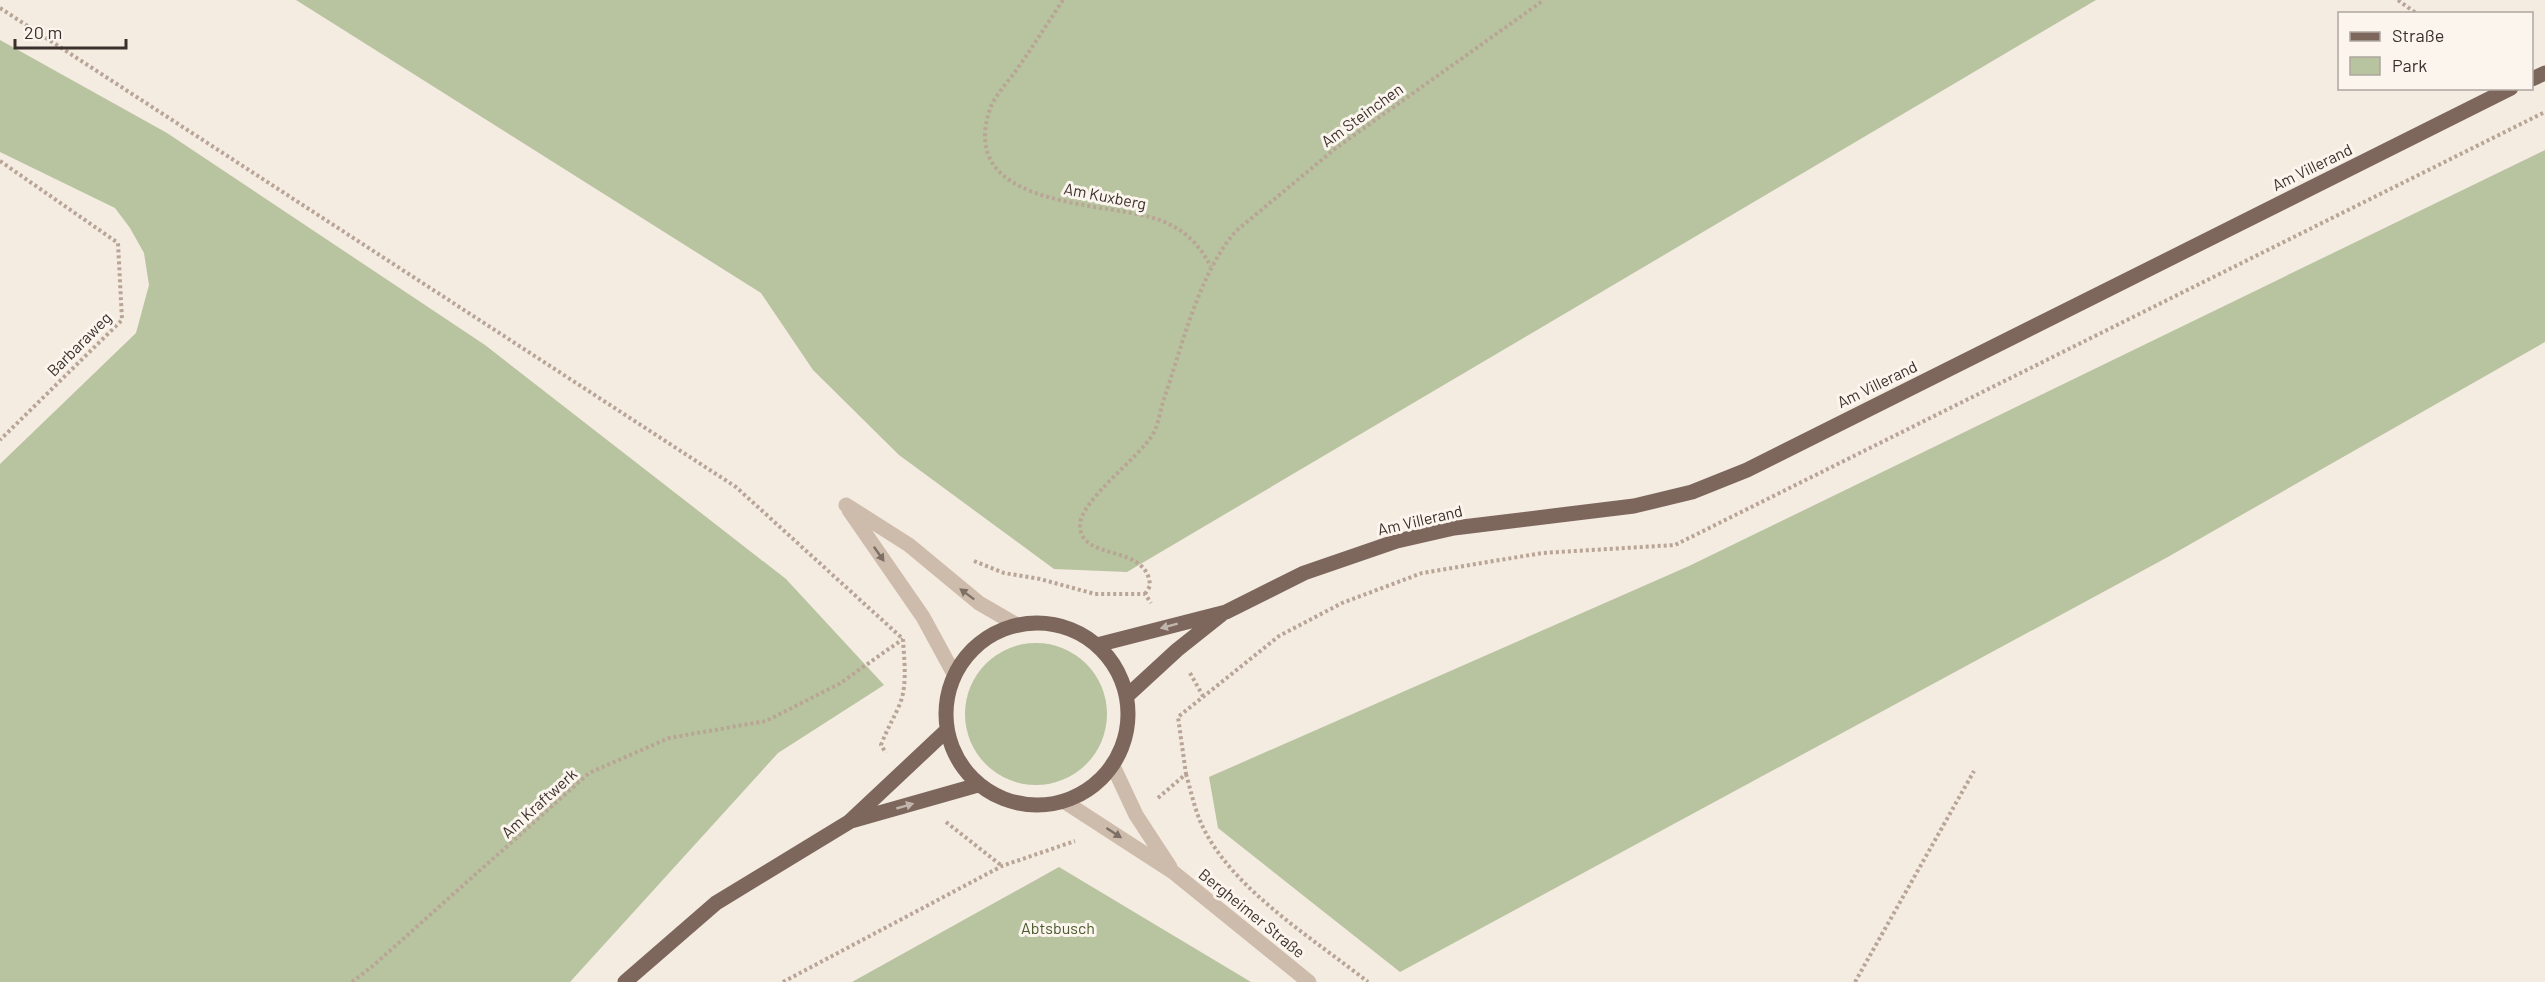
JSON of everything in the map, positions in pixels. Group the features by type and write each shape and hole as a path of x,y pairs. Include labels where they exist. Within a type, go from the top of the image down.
{"main road":[{"name":"Am Villerand","path":"1127,696 1177,650 1226,612 1304,573 1397,541 1454,528 1634,506 1692,492 1747,470 2507,90"},
{"name":"Am Villerand","path":"1097,645 1226,612"},
{"path":"1045,622 1073,630 1097,645 1115,666 1127,696 1127,730 1122,748 1113,766 1092,788 1065,802 1035,807 1004,801 978,785 963,769 952,750 945,711 954,674 965,657 984,639 999,630 1017,625 1045,622"},
{"path":"626,982 716,903 849,822 947,730"},
{"path":"849,822 978,785"}],"street":[{"path":"954,674 923,617 846,506 909,545 952,583 979,603 1017,625"},
{"name":"Bergheimer Straße","path":"1113,766 1136,815 1173,872"},
{"name":"Bergheimer Straße","path":"1065,802 1173,872 1308,982"}],"path":[{"name":"Am Kuxberg","path":"1063,0 990,108 985,134 988,161 1001,175 1017,186 1073,205 1151,217 1186,233 1202,248 1211,268"},
{"name":"Am Steinchen","path":"1145,594 1150,586 1147,572 1133,561 1090,543 1081,531 1080,524 1093,501 1147,444 1155,431 1161,406 1211,268 1222,247 1236,231 1336,148 1544,0"},
{"path":"2398,0 2414,12"},
{"name":"Am Kraftwerk","path":"0,8 736,487 903,639 838,684 766,721 669,738 589,773 374,965 352,982"},
{"path":"1368,982 1239,878 1208,836 1197,814 1186,774 1178,717 1279,636 1342,603 1422,573 1542,553 1675,545 2545,112"},
{"name":"Barbaraweg","path":"0,161 118,243 122,320 0,440"},
{"path":"972,560 1004,573 1040,579 1095,594 1145,594 1166,627"},
{"path":"1177,650 1203,696"},
{"path":"1855,982 1974,771"},
{"path":"1136,815 1186,774"},
{"path":"783,982 1002,866 1109,830"}],"green space":[{"path":"296,0 2096,0 1127,572 1054,569 899,455 813,370 761,293"},
{"path":"0,40 167,133 485,345 786,579 884,685 778,753 570,982 0,982 0,464 136,333 149,285 144,253 115,208 0,152"},
{"path":"2545,150 2545,342 2166,558 1400,972 1218,828 1209,777 1689,566"},
{"path":"1036,643 1063,648 1086,664 1102,687 1107,714 1102,741 1086,764 1063,780 1036,785 1009,780 986,764 970,741 965,714 970,687 986,664 1009,648"},
{"name":"Abtsbusch","path":"1059,867 1251,982 852,982"}]}
